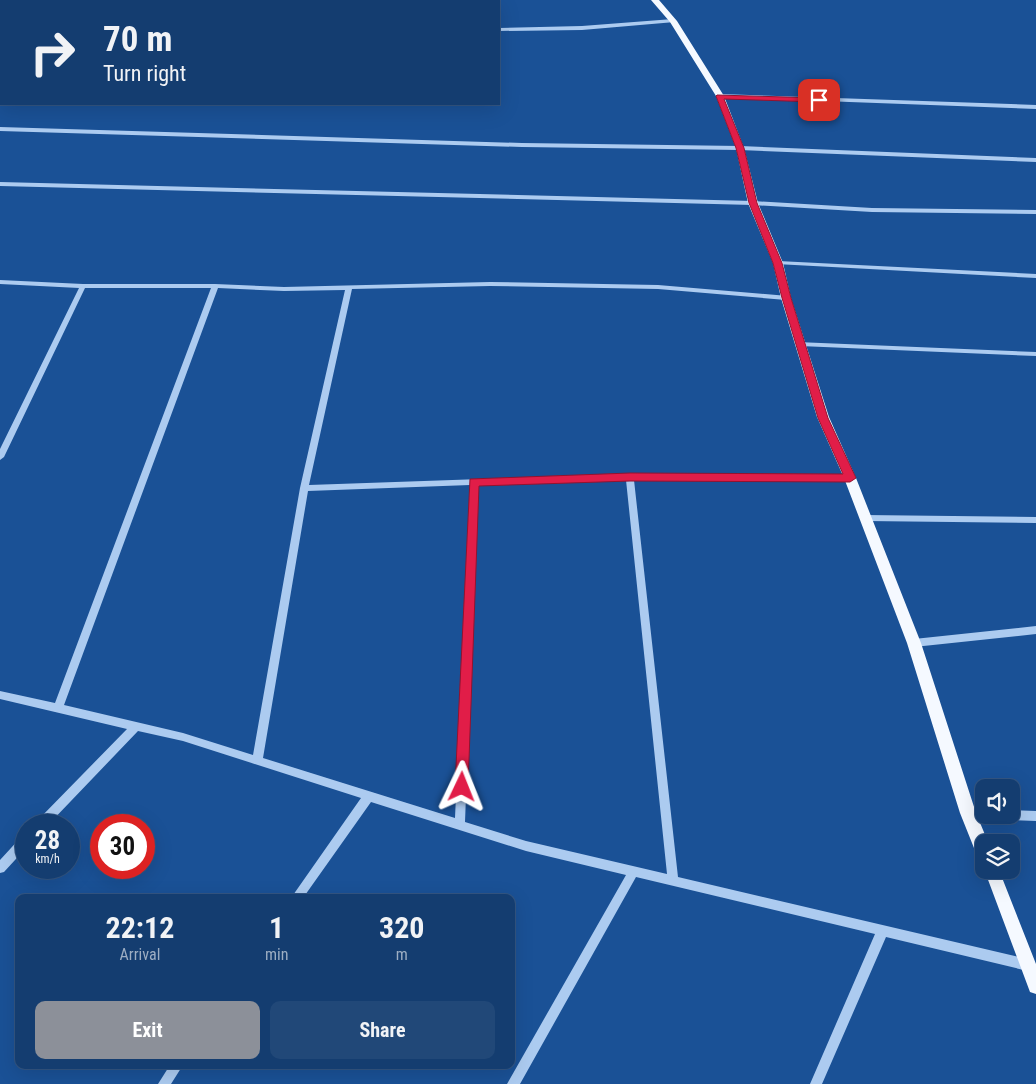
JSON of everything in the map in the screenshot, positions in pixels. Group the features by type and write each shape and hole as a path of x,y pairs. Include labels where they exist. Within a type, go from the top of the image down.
{"main road":[{"path":"655,0 673,21 720,96 740,148 753,203 778,263 786,298 823,418 850,478 914,644 976,834"},
{"path":"994,879 1036,986"}],"street":[{"path":"500,30 582,28 673,21"},
{"path":"720,96 1036,107"},
{"path":"0,129 522,145 740,148 1036,160"},
{"path":"0,184 753,203 872,210 1036,212"},
{"path":"778,263 1036,276"},
{"path":"0,282 83,286 216,286 284,289 490,284 658,287 786,298"},
{"path":"0,456 83,286"},
{"path":"58,708 216,286"},
{"path":"257,761 304,488 349,288"},
{"path":"800,344 1036,354"},
{"path":"304,488 630,477 850,478"},
{"path":"630,477 673,881"},
{"path":"460,825 474,482"},
{"path":"865,518 1036,520"},
{"path":"914,644 1036,630"},
{"path":"0,695 183,737 526,846 1028,965"},
{"path":"52,814 136,726"},
{"path":"299,894 369,796"},
{"path":"968,813 975,813"},
{"path":"1020,815 1036,816"},
{"path":"0,868 15,852"},
{"path":"513,1084 634,871"},
{"path":"816,1084 882,930"},
{"path":"164,1084 174,1069"}],"route":[{"path":"462,787 474,482 630,477 850,478 823,418 786,298 778,263 753,203 740,148 720,96 819,100"}]}
